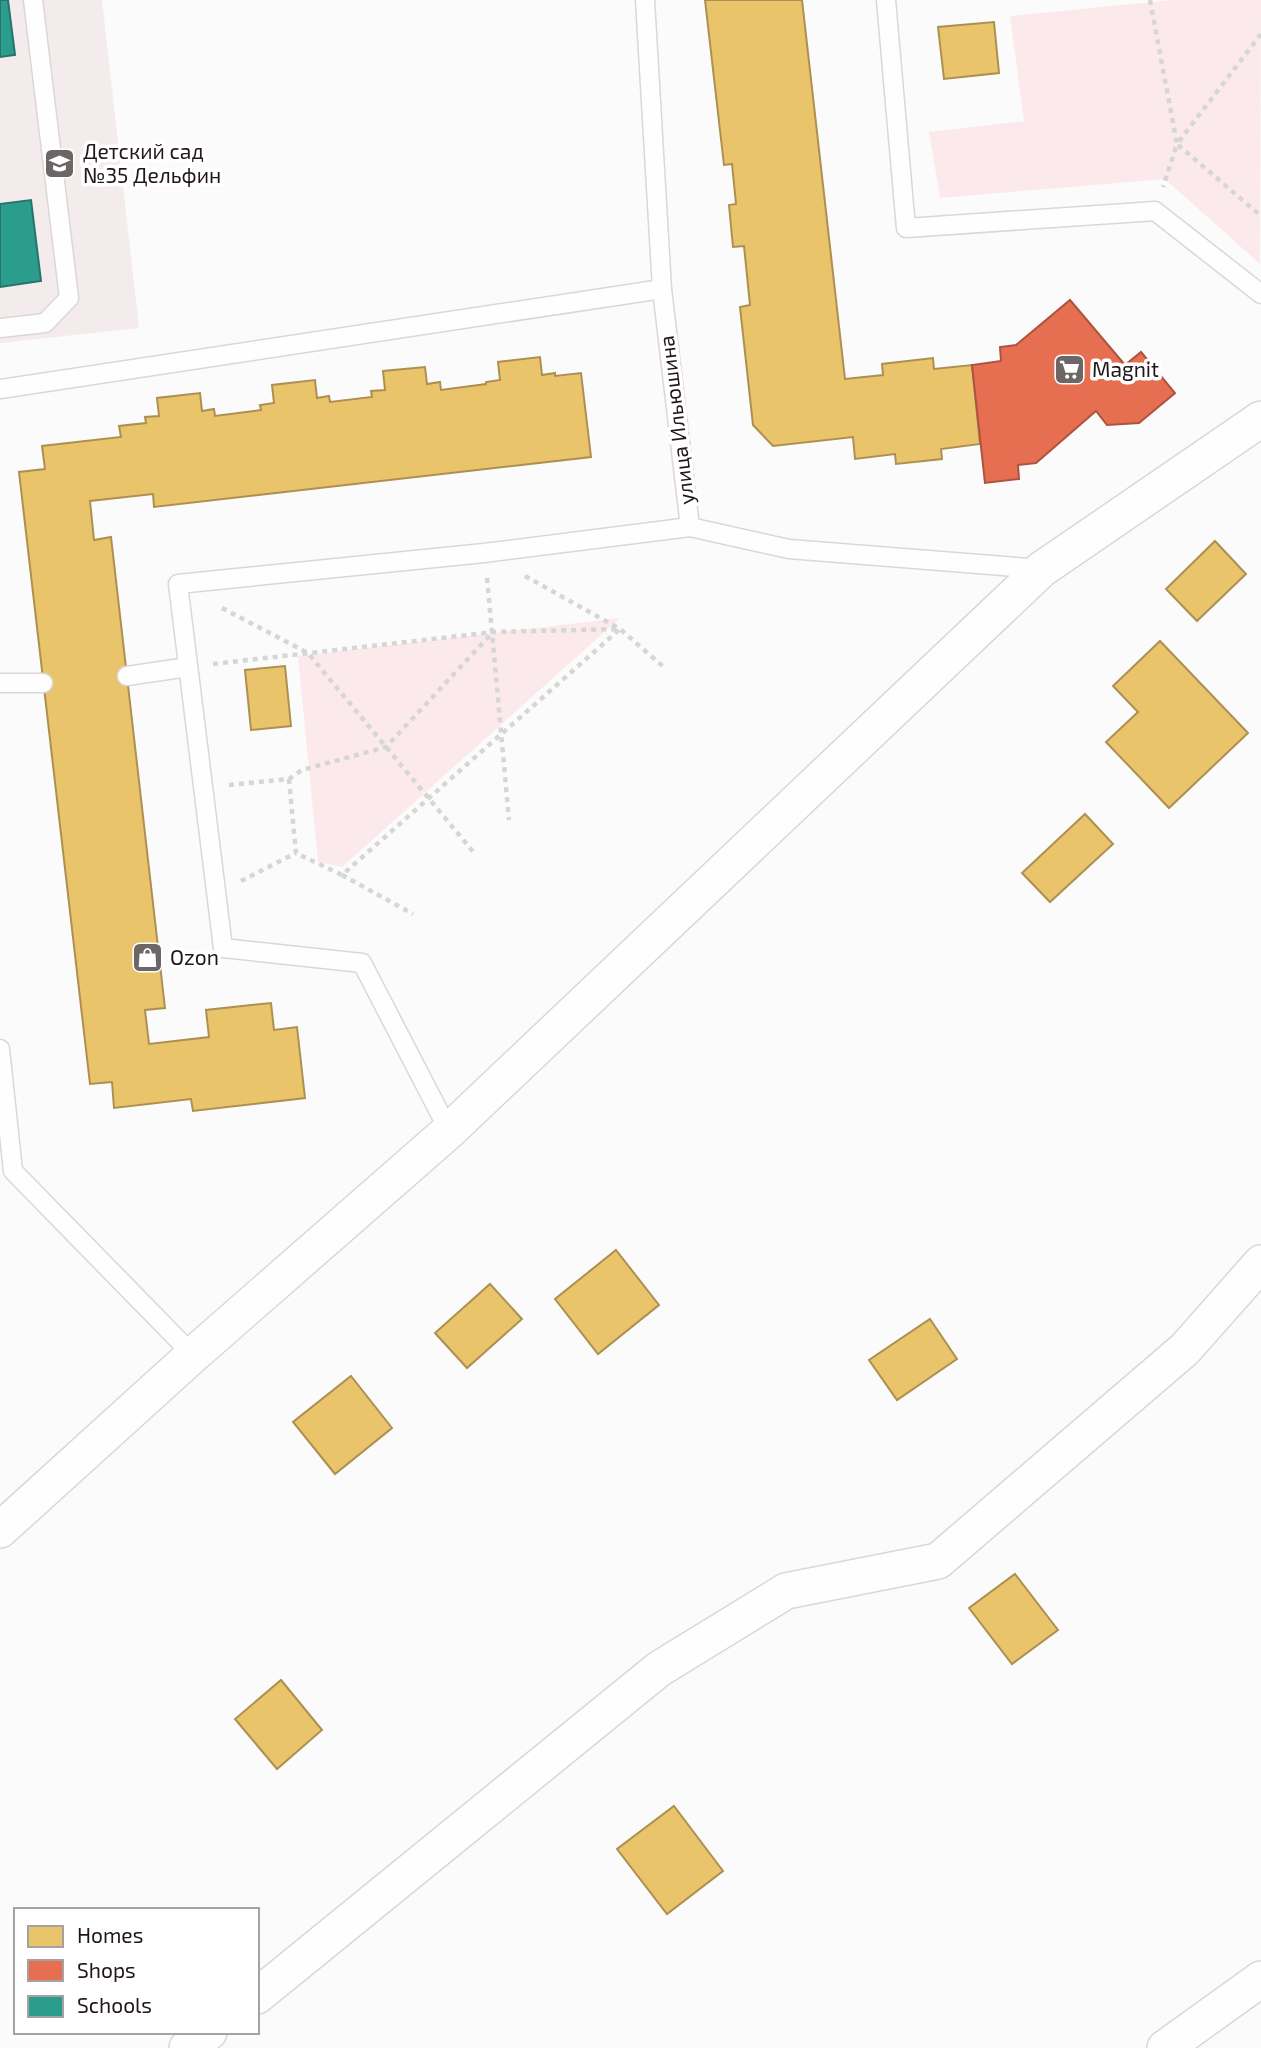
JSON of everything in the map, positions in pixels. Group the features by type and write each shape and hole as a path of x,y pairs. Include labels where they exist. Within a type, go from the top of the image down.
{"street":[{"path":"0,1530 193,1355 449,1131 1042,569 1261,419"},
{"path":"259,1994 659,1670 786,1591 938,1561 1185,1349 1261,1263"},
{"path":"1166,2048 1261,1979"},
{"path":"187,2048 206,2034"}],"lane":[{"path":"0,328 45,323 69,298 33,0"},
{"name":"улица Ильюшина","path":"645,0 662,289 690,527 789,549 1042,569"},
{"path":"886,0 906,228 1155,211 1261,294"},
{"path":"0,389 662,289"},
{"path":"449,1131 362,963 223,948 178,584 484,553 690,527"},
{"path":"127,676 188,667"},
{"path":"0,683 43,683"},
{"path":"0,1049 13,1171 193,1355"}],"path":[{"path":"1150,0 1177,144 1261,216"},
{"path":"1155,211 1177,144 1261,34"},
{"path":"484,553 620,629 666,669"},
{"path":"484,553 494,632 509,820"},
{"path":"178,584 308,653 475,854"},
{"path":"188,667 494,632 620,629"},
{"path":"342,875 620,629"},
{"path":"203,788 289,779 302,770 386,747 494,632"},
{"path":"289,779 296,853"},
{"path":"296,853 413,914"},
{"path":"217,893 296,853"}],"shaded area":[{"name":"Детский сад №35 Дельфин","path":"0,0 102,0 139,328 0,343"},
{"path":"1172,0 1261,0 1260,264 1165,179 940,198 929,132 1024,121 1010,16"},
{"path":"620,618 342,867 318,862 298,656"}],"building: Homes":[{"path":"705,0 802,0 845,379 883,375 882,364 933,358 934,369 972,365 980,444 941,449 942,459 896,464 895,454 855,459 853,437 773,446 753,425 740,307 750,305 744,246 733,247 729,205 736,204 732,164 724,165"},
{"path":"994,22 999,73 944,79 938,27"},
{"path":"540,357 542,375 581,373 591,457 154,507 153,494 90,501 94,540 111,537 165,1008 145,1010 149,1044 209,1037 206,1010 271,1003 274,1030 297,1027 305,1098 193,1111 191,1099 114,1108 112,1082 90,1084 19,472 45,469 42,446 121,437 119,426 146,423 145,417 159,416 157,398 200,393 202,411 214,409 215,416 261,410 260,405 274,403 272,385 315,380 317,398 329,396 330,402 372,397 371,391 385,390 383,371 425,367 427,384 440,382 441,390 500,380 498,362"},
{"path":"1215,541 1246,574 1197,621 1166,589"},
{"path":"1160,641 1248,733 1169,808 1106,742 1138,712 1113,686"},
{"path":"285,666 291,726 251,730 245,670"},
{"path":"1085,814 1113,844 1050,902 1022,873"},
{"path":"616,1250 659,1305 598,1354 555,1299"},
{"path":"490,1284 522,1319 467,1368 435,1333"},
{"path":"930,1319 957,1359 897,1400 869,1360"},
{"path":"351,1376 392,1428 335,1474 293,1422"},
{"path":"1015,1574 1058,1630 1012,1664 969,1608"},
{"path":"281,1680 322,1730 277,1769 235,1719"},
{"path":"674,1806 723,1871 667,1914 617,1849"}],"building: Shops":[{"path":"1070,300 1125,365 1141,352 1175,393 1139,423 1107,425 1096,411 1036,463 1018,465 1019,479 985,483 972,365 1001,361 1000,347 1016,345"}],"building: Schools":[{"path":"0,0 8,0 15,55 0,57"},
{"path":"31,200 41,281 0,287 0,204"}],"place":[{"name":"Детский сад №35 Дельфин","path":"60,164"},
{"name":"Magnit","path":"1069,370"},
{"name":"Ozon","path":"147,958"}]}
